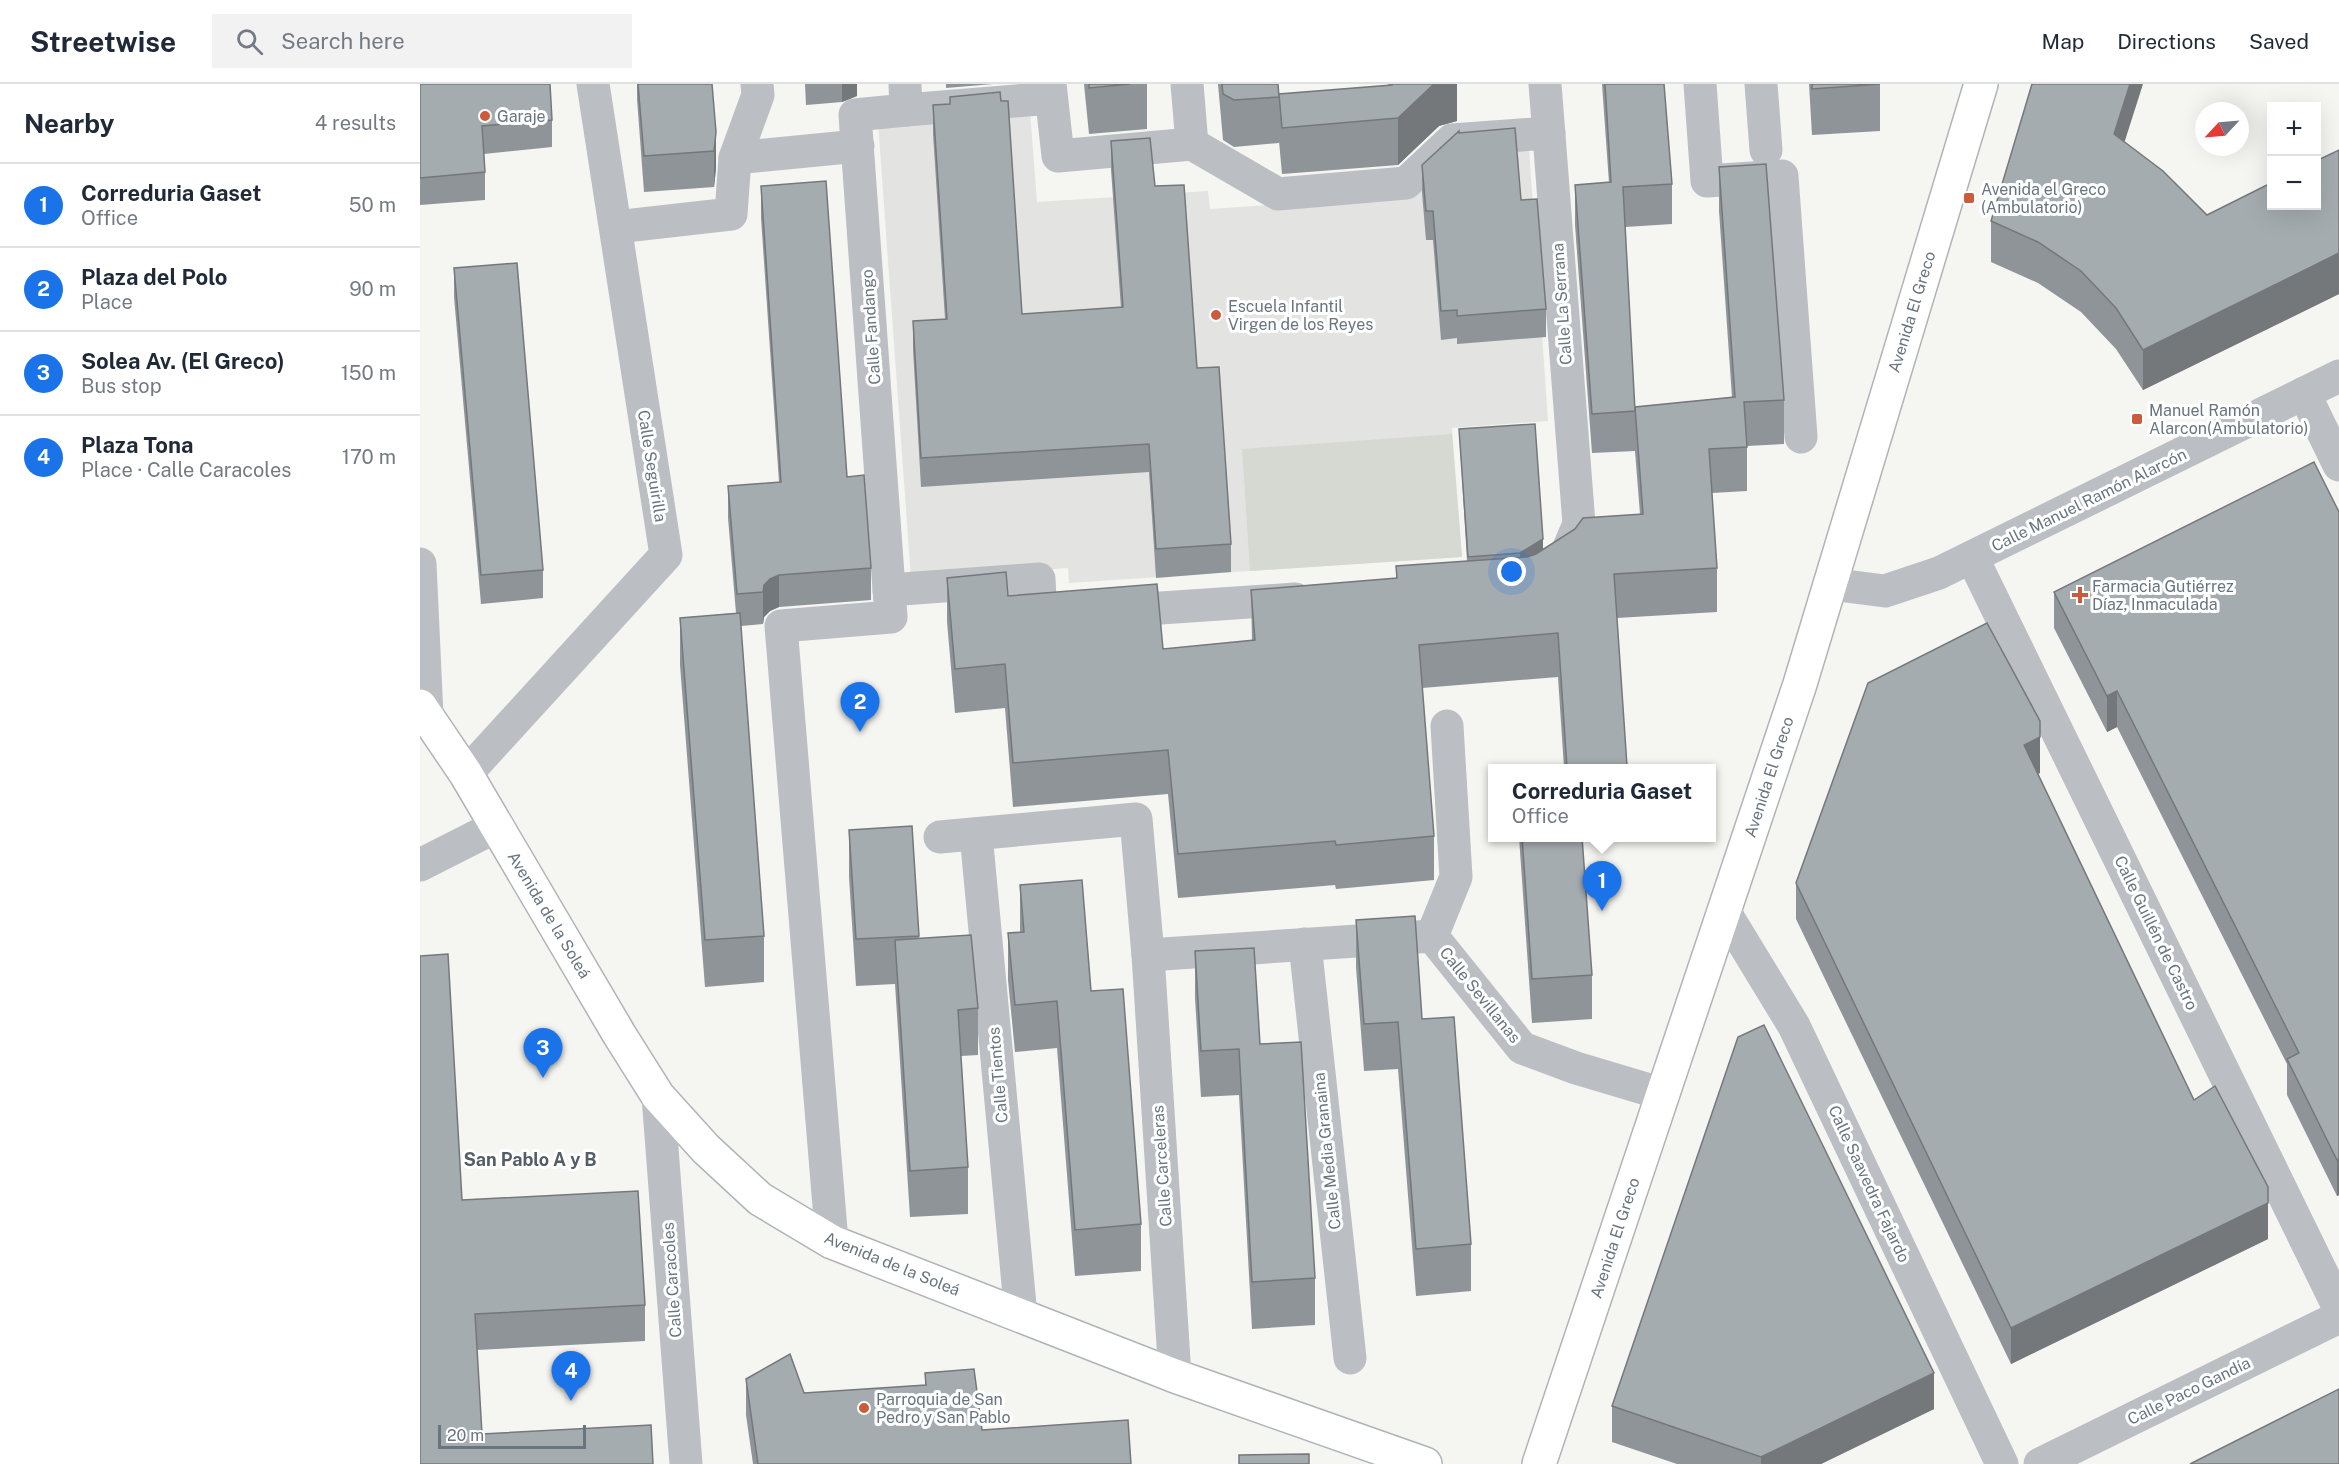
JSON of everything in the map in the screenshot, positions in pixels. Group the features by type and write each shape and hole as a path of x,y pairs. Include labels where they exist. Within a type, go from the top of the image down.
{"main road":[{"name":"Avenida El Greco","path":"1539,1464 1800,684 1981,84"},
{"name":"Avenida de la Soleá","path":"423,711 466,774 658,1096 706,1149 760,1199 832,1242 1175,1376 1425,1464"}],"street":[{"name":"Calle Seguirilla","path":"466,774 666,555 593,84"},
{"path":"1187,84 1191,144"},
{"name":"Calle La Serrana","path":"1535,576 1564,557 1579,524 1545,84"},
{"path":"1700,84 1707,181 1782,176 1801,437"},
{"path":"1761,84 1766,150"},
{"path":"616,227 731,214 735,158 757,89"},
{"path":"906,97 1050,91 1058,156 1191,144 1278,194 1406,183 1452,140 1549,134"},
{"name":"Calle Fandango","path":"890,604 855,114 906,97"},
{"path":"735,158 858,146"},
{"name":"Calle Manuel Ramón Alarcón","path":"1830,584 1885,591 1939,573 2339,376"},
{"path":"2304,393 2339,465"},
{"name":"Calle Guillén de Castro","path":"1972,557 2339,1308"},
{"path":"420,564 423,711"},
{"path":"832,1242 781,626 890,604 1039,579 1041,617 1325,597"},
{"path":"1432,936 1456,877 1447,726"},
{"name":"Calle Carceleras","path":"976,834 1136,819 1148,956 1175,1376"},
{"path":"420,865 497,826"},
{"path":"940,837 976,834"},
{"name":"Calle Tientos","path":"976,834 1021,1316"},
{"name":"Calle Saavedra Fajardo","path":"1724,911 1794,1026 2002,1464"},
{"name":"Calle Sevillanas","path":"1148,956 1432,936 1522,1048 1576,1068 1663,1094"},
{"name":"Calle Media Granaina","path":"1305,944 1350,1358"},
{"name":"Calle Caracoles","path":"658,1096 686,1464"},
{"name":"Calle Paco Gandía","path":"2040,1464 2339,1317"}],"shaded area":[{"name":"Escuela Infantil Virgen de los Reyes","path":"1030,111 1037,202 1208,191 1210,209 1417,195 1415,156 1529,148 1548,421 1452,428 1462,557 1069,583 1068,568 911,579 878,122"},
{"path":"1452,434 1462,557 1250,571 1242,449"}],"building":[{"name":"Garaje","path":"420,84 550,84 552,120 482,126 485,172 420,178"},
{"path":"638,84 712,84 716,132 714,151 644,156"},
{"path":"1089,84 1130,84 1089,88"},
{"path":"1222,84 1278,84 1279,97 1234,100 1223,94"},
{"path":"1392,84 1434,84 1398,118 1282,128 1279,94"},
{"path":"1605,84 1664,84 1672,184 1623,187 1635,411 1592,414 1575,185 1611,182"},
{"path":"1812,84 1880,84 1812,89"},
{"path":"2032,84 2130,84 2114,134 2163,171 2207,215 2267,185 2267,210 2321,210 2321,159 2339,150 2339,253 2143,350 2116,308 2081,271 2038,242 1991,221"},
{"path":"1000,92 1001,101 1008,101 1022,314 1123,307 1111,141 1150,138 1155,186 1184,185 1197,368 1219,367 1231,544 1156,549 1149,444 921,458 913,321 947,319 933,105 950,104 950,97"},
{"path":"1515,128 1521,200 1537,199 1546,309 1457,316 1457,310 1441,311 1433,211 1426,211 1422,165 1459,131 1459,133"},
{"path":"1766,164 1784,400 1744,402 1747,447 1709,449 1717,568 1614,574 1627,764 1567,764 1558,633 1419,645 1434,836 1336,845 1335,841 1178,854 1168,750 1013,763 1005,664 955,669 947,578 1006,572 1008,596 1157,584 1163,649 1255,640 1251,590 1397,578 1396,566 1527,557 1536,554 1575,529 1583,518 1643,514 1635,407 1735,397 1719,167"},
{"path":"826,181 847,477 864,475 871,568 779,575 764,585 763,592 737,594 728,486 781,482 761,186"},
{"path":"517,263 543,570 481,575 454,268"},
{"path":"1535,424 1543,539 1520,553 1468,557 1459,429"},
{"path":"2314,462 2339,512 2339,1159 2337,1160 2287,1059 2299,1053 2117,691 2107,696 2054,592"},
{"path":"740,613 764,936 705,940 680,618"},
{"path":"1987,623 2040,721 2040,737 2024,745 2194,1100 2215,1086 2268,1187 2268,1203 2011,1328 1796,883 1868,683"},
{"path":"912,826 919,936 856,939 849,830"},
{"path":"1522,842 1582,842 1592,975 1532,979"},
{"path":"1082,880 1091,991 1123,989 1141,1224 1075,1230 1057,1001 1015,1005 1008,933 1024,932 1020,885"},
{"path":"1415,916 1422,1019 1454,1017 1471,1244 1416,1249 1398,1022 1364,1024 1356,920"},
{"path":"971,935 978,1008 958,1010 968,1167 910,1171 895,940"},
{"path":"1254,948 1260,1044 1301,1042 1315,1278 1252,1282 1239,1049 1201,1051 1195,951"},
{"path":"448,954 462,1200 638,1191 645,1305 475,1314 482,1434 651,1425 653,1464 420,1464 420,956"},
{"path":"1764,1025 1934,1373 1761,1457 1612,1406 1738,1037"},
{"name":"Parroquia de San Pedro y San Pablo","path":"790,1354 804,1393 926,1385 925,1373 974,1369 982,1430 1128,1420 1131,1464 758,1464 746,1379"},
{"path":"2339,1389 2339,1464 2190,1464"},
{"path":"1309,1454 1309,1464 1239,1464 1239,1455"}],"place":[{"name":"Garaje","path":"485,116"},
{"name":"Avenida el Greco (Ambulatorio)","path":"1969,198"},
{"name":"Escuela Infantil Virgen de los Reyes","path":"1216,315"},
{"name":"Manuel Ramón Alarcon(Ambulatorio)","path":"2137,419"},
{"name":"Farmacia Gutiérrez Díaz, Inmaculada","path":"2080,595"},
{"name":"Plaza del Polo","path":"860,732"},
{"name":"Correduria Gaset","path":"1602,911"},
{"name":"Solea Av. (El Greco)","path":"543,1078"},
{"name":"Plaza Tona","path":"571,1401"},
{"name":"Parroquia de San Pedro y San Pablo","path":"864,1408"}],"district":[{"name":"San Pablo A y B","path":"530,1159"}]}
